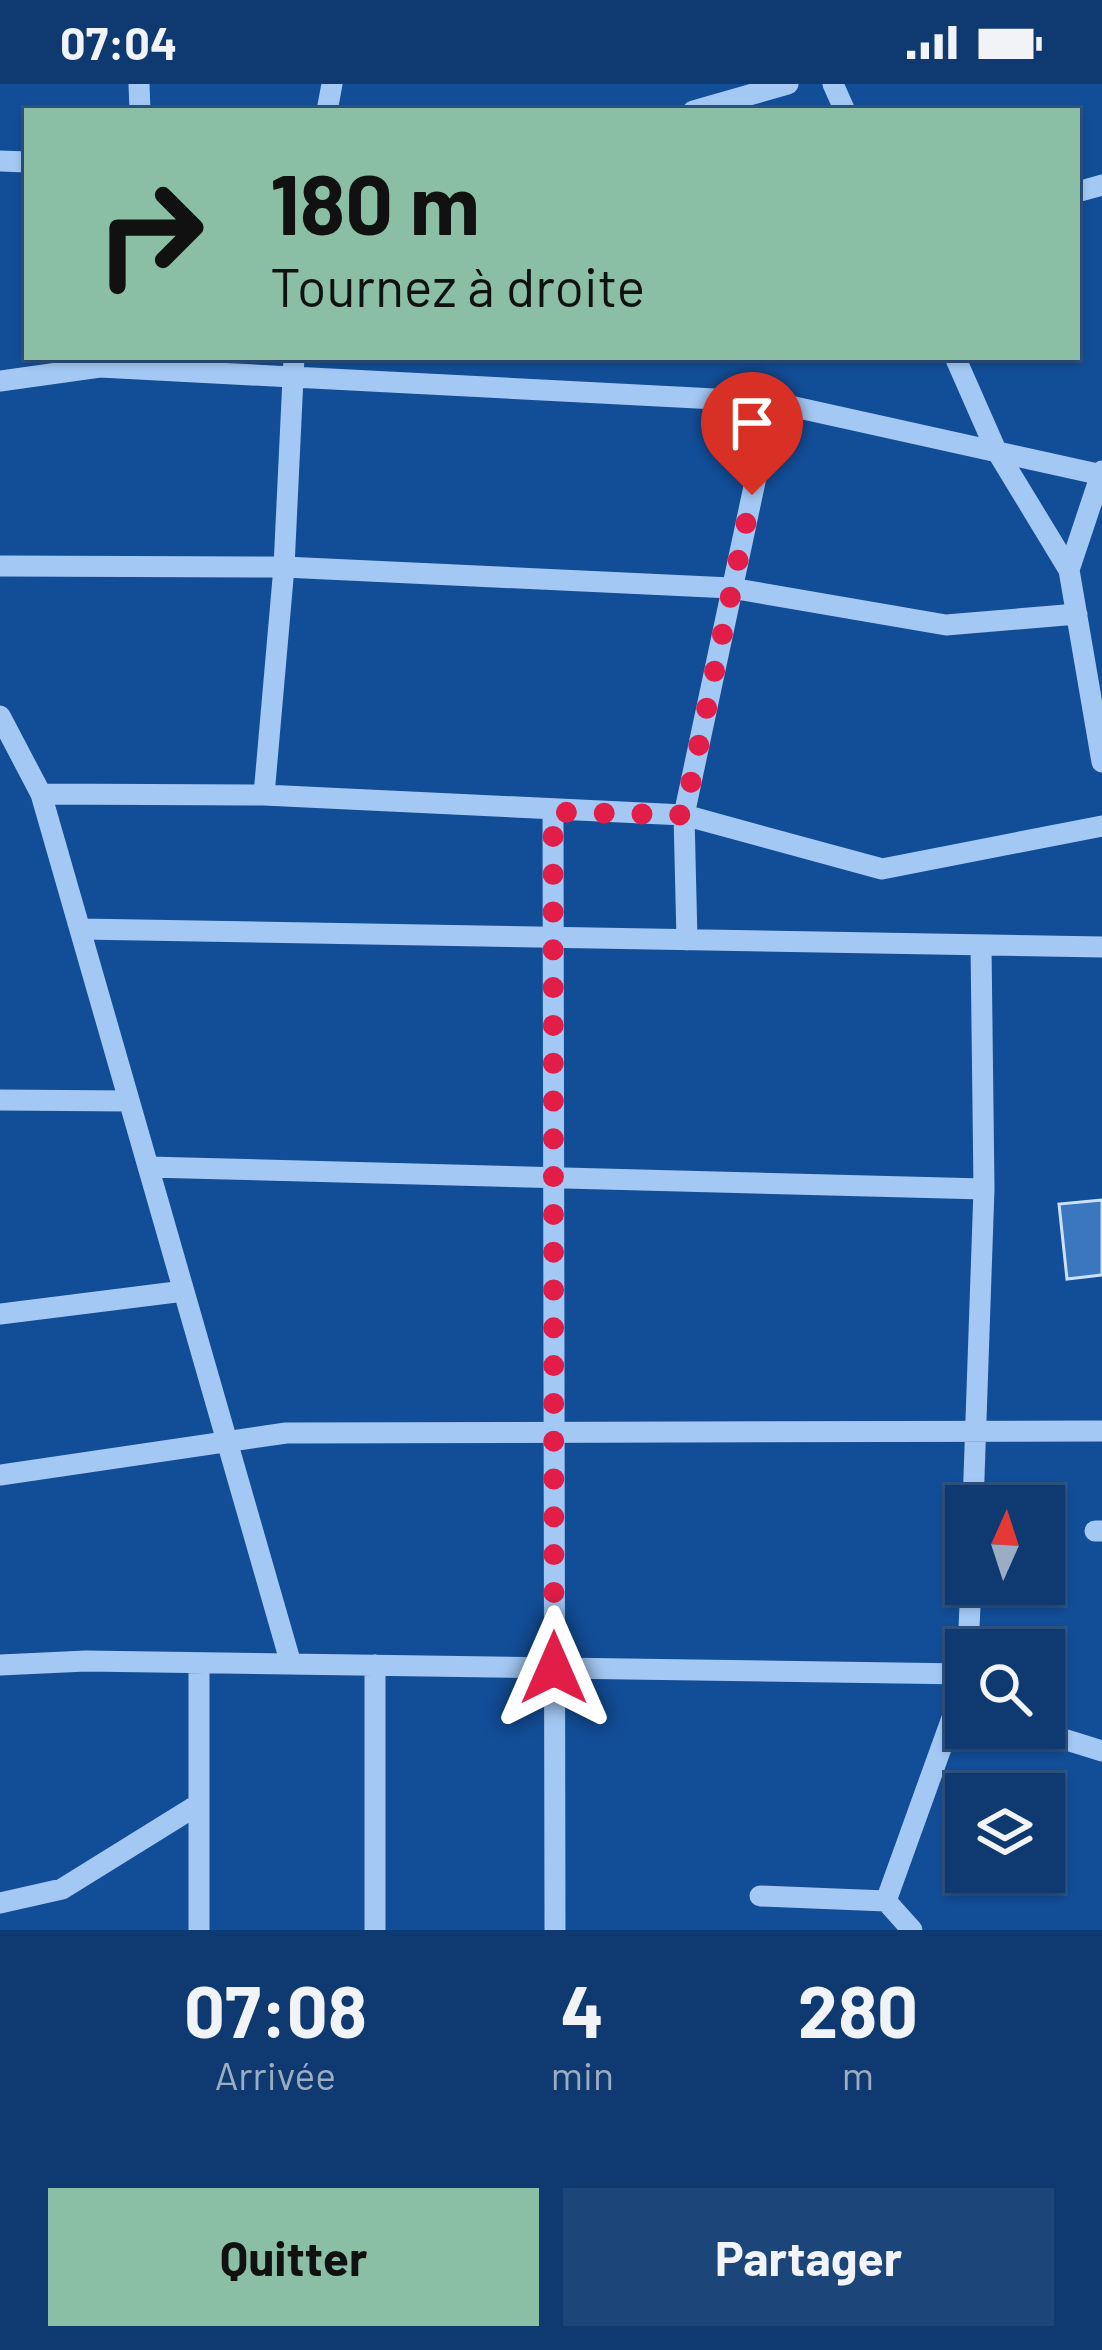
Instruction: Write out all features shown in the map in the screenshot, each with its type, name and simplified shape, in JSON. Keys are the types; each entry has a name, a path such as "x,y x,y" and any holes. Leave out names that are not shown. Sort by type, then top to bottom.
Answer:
{"street":[{"path":"704,108 788,84"},
{"path":"956,360 994,448 1069,570 1099,722 1102,762"},
{"path":"0,381 100,368 293,366 772,402 1102,473 1069,570"},
{"path":"264,795 284,568 293,366"},
{"path":"687,940 684,815 772,402"},
{"path":"0,566 284,568 731,588 946,625 1077,614"},
{"path":"0,716 41,794 291,1664"},
{"path":"41,794 264,795 684,815 882,869 1102,826"},
{"path":"553,812 555,1930"},
{"path":"80,928 1102,947"},
{"path":"974,1485 984,1190 981,945"},
{"path":"0,1100 129,1101"},
{"path":"148,1167 984,1190"},
{"path":"0,1314 184,1291"},
{"path":"0,1475 286,1433 1102,1431"},
{"path":"199,1663 199,1930"},
{"path":"0,1664 945,1676"},
{"path":"374,1930 375,1665"},
{"path":"1065,1739 1102,1750"},
{"path":"886,1900 945,1749"},
{"path":"0,1904 62,1889 199,1804"},
{"path":"760,1896 886,1900 912,1930"}],"building":[{"path":"1102,1200 1102,1275 1067,1279 1059,1204"}],"route":[{"path":"554,1668 553,812 684,815 752,495"}]}
